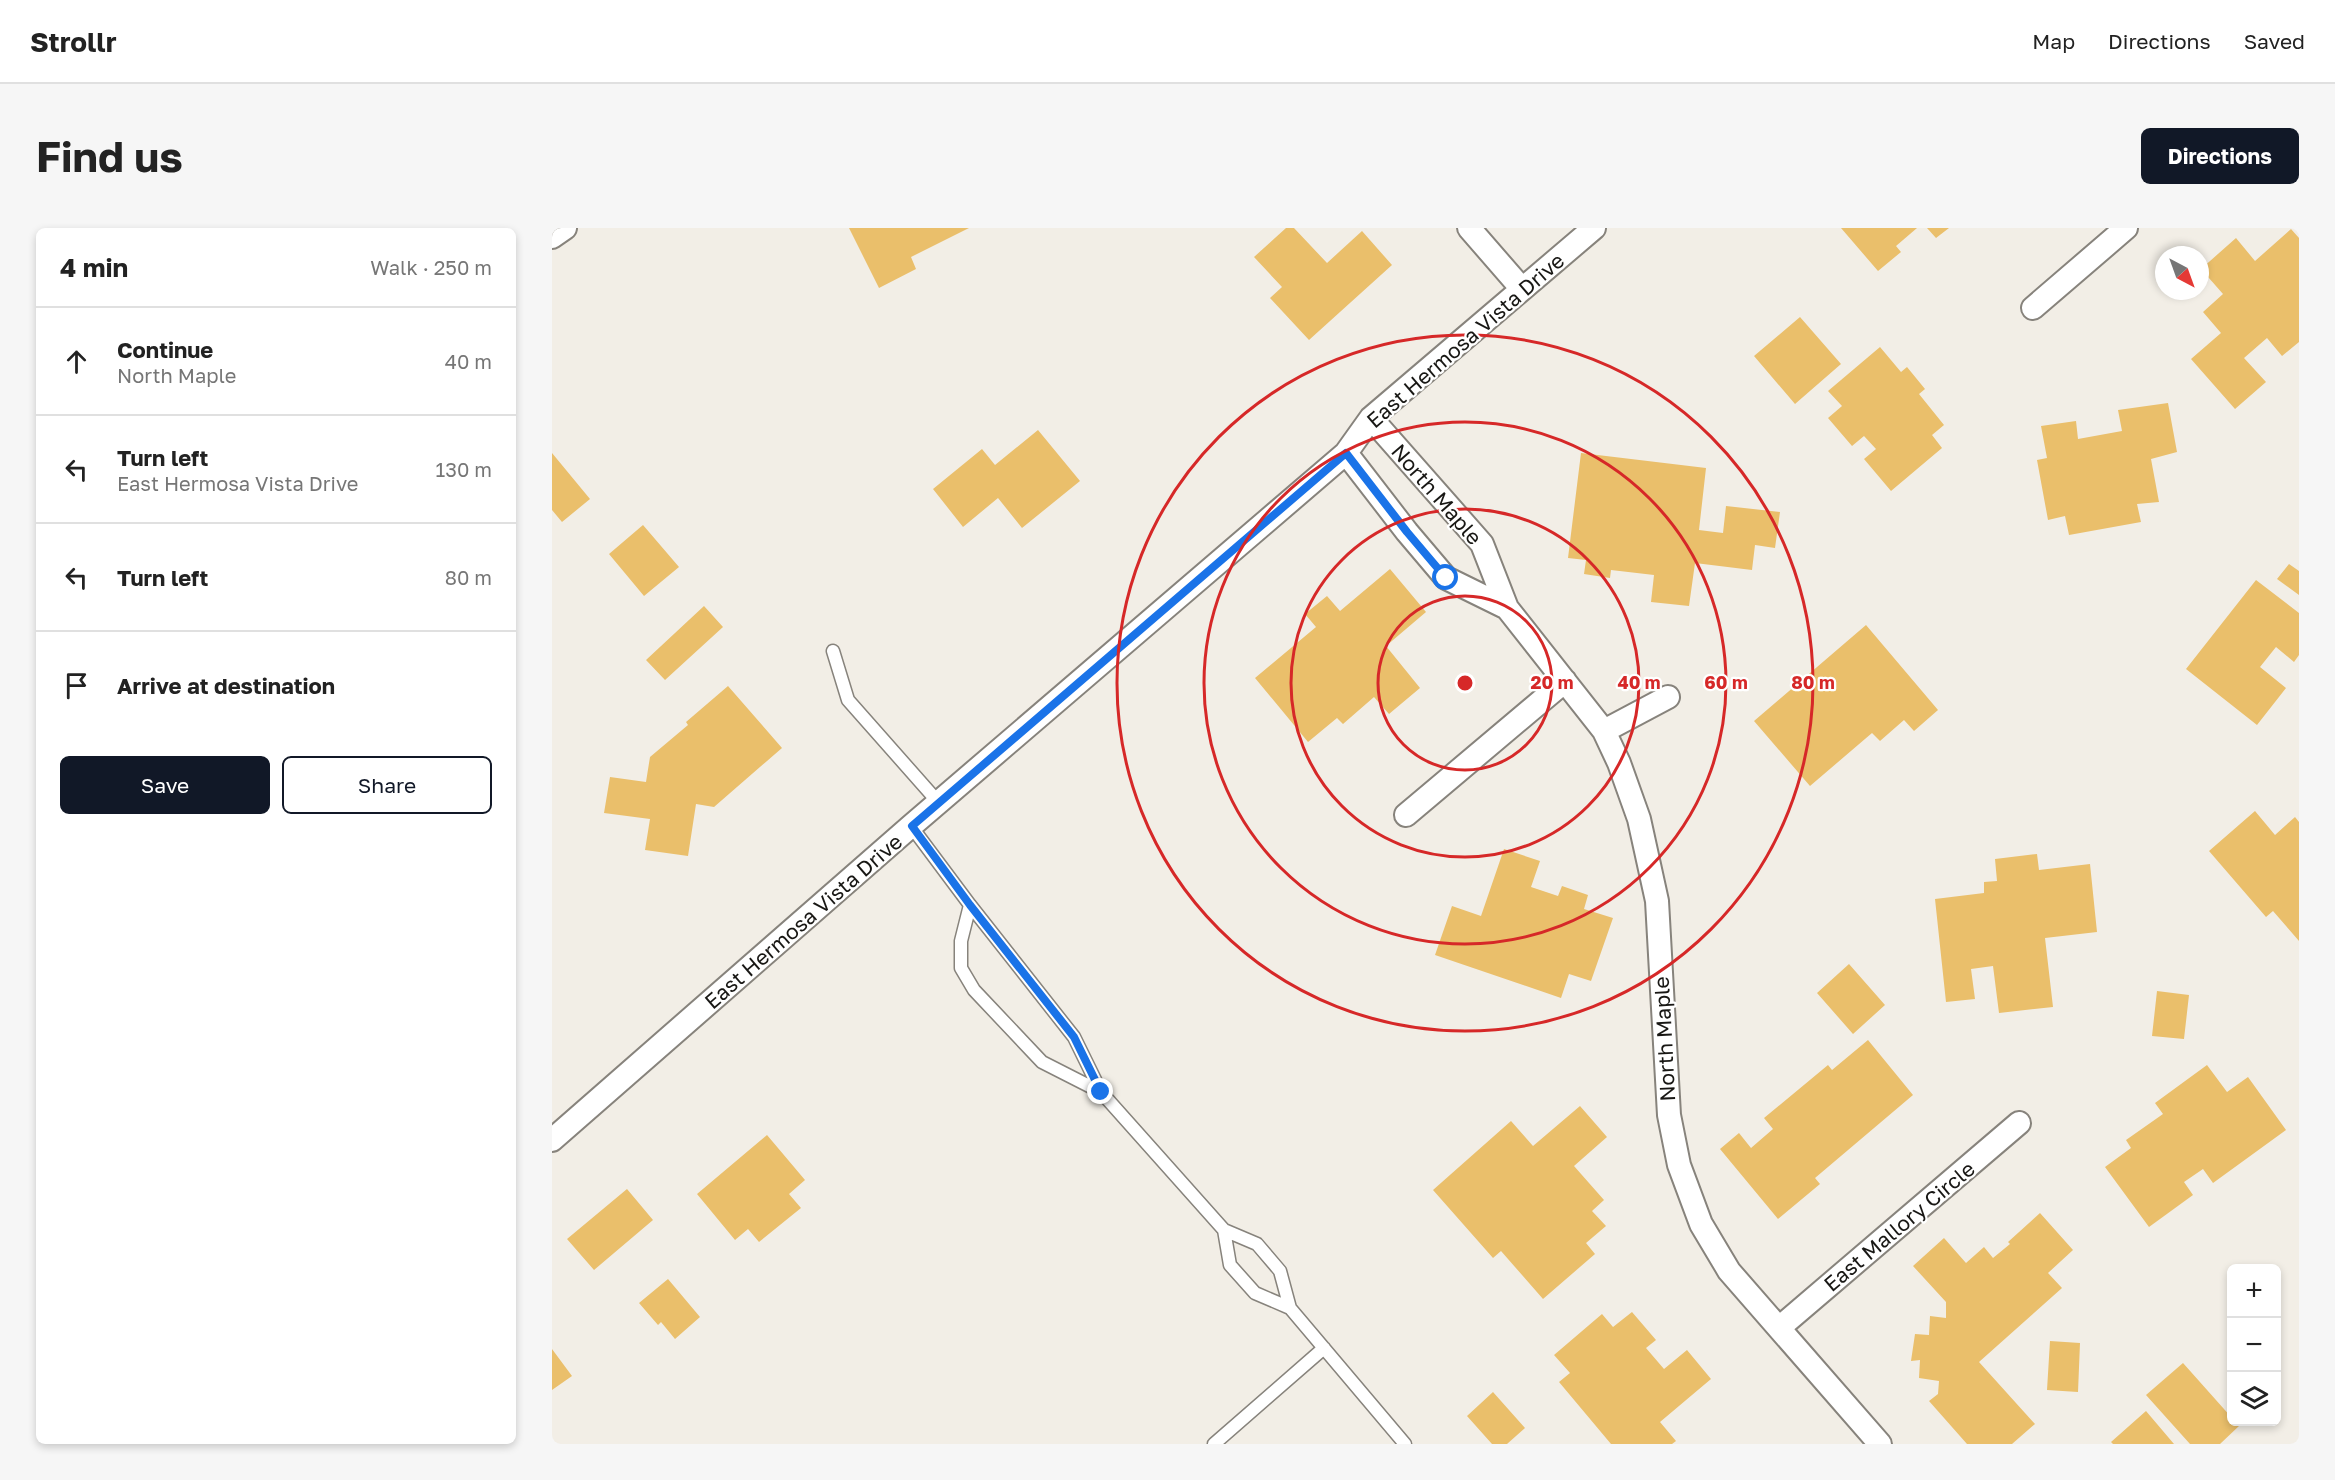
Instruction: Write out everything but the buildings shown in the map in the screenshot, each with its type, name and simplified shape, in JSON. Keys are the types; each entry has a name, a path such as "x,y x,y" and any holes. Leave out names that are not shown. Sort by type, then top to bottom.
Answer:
{"street":[{"path":"552,237 565,228"},
{"path":"1469,228 1522,289"},
{"name":"East Hermosa Vista Drive","path":"552,1140 912,826 1346,453 1371,418 1594,228"},
{"path":"2033,308 2126,228"},
{"name":"North Maple","path":"1371,418 1482,544 1507,608 1604,730 1619,763 1639,819 1657,901 1669,1115 1679,1165 1701,1224 1729,1271 1880,1444"},
{"name":"North Maple","path":"1346,453 1446,578 1507,608"},
{"path":"1406,815 1565,681"},
{"path":"1604,730 1668,697"},
{"name":"East Mallory Circle","path":"1779,1328 2019,1123"}],"lane":[{"path":"833,651 848,700 939,803"},
{"path":"912,826 970,905 1074,1037 1101,1092 1224,1230 1257,1244 1280,1271 1290,1308 1405,1444"},
{"path":"970,905 961,941 961,968 974,990 1042,1062 1101,1092"},
{"path":"1224,1230 1230,1265 1254,1293 1290,1308"},
{"path":"1214,1444 1324,1348"}],"route":[{"path":"1101,1092 1074,1037 970,905 912,826 1346,453 1446,578"}]}
